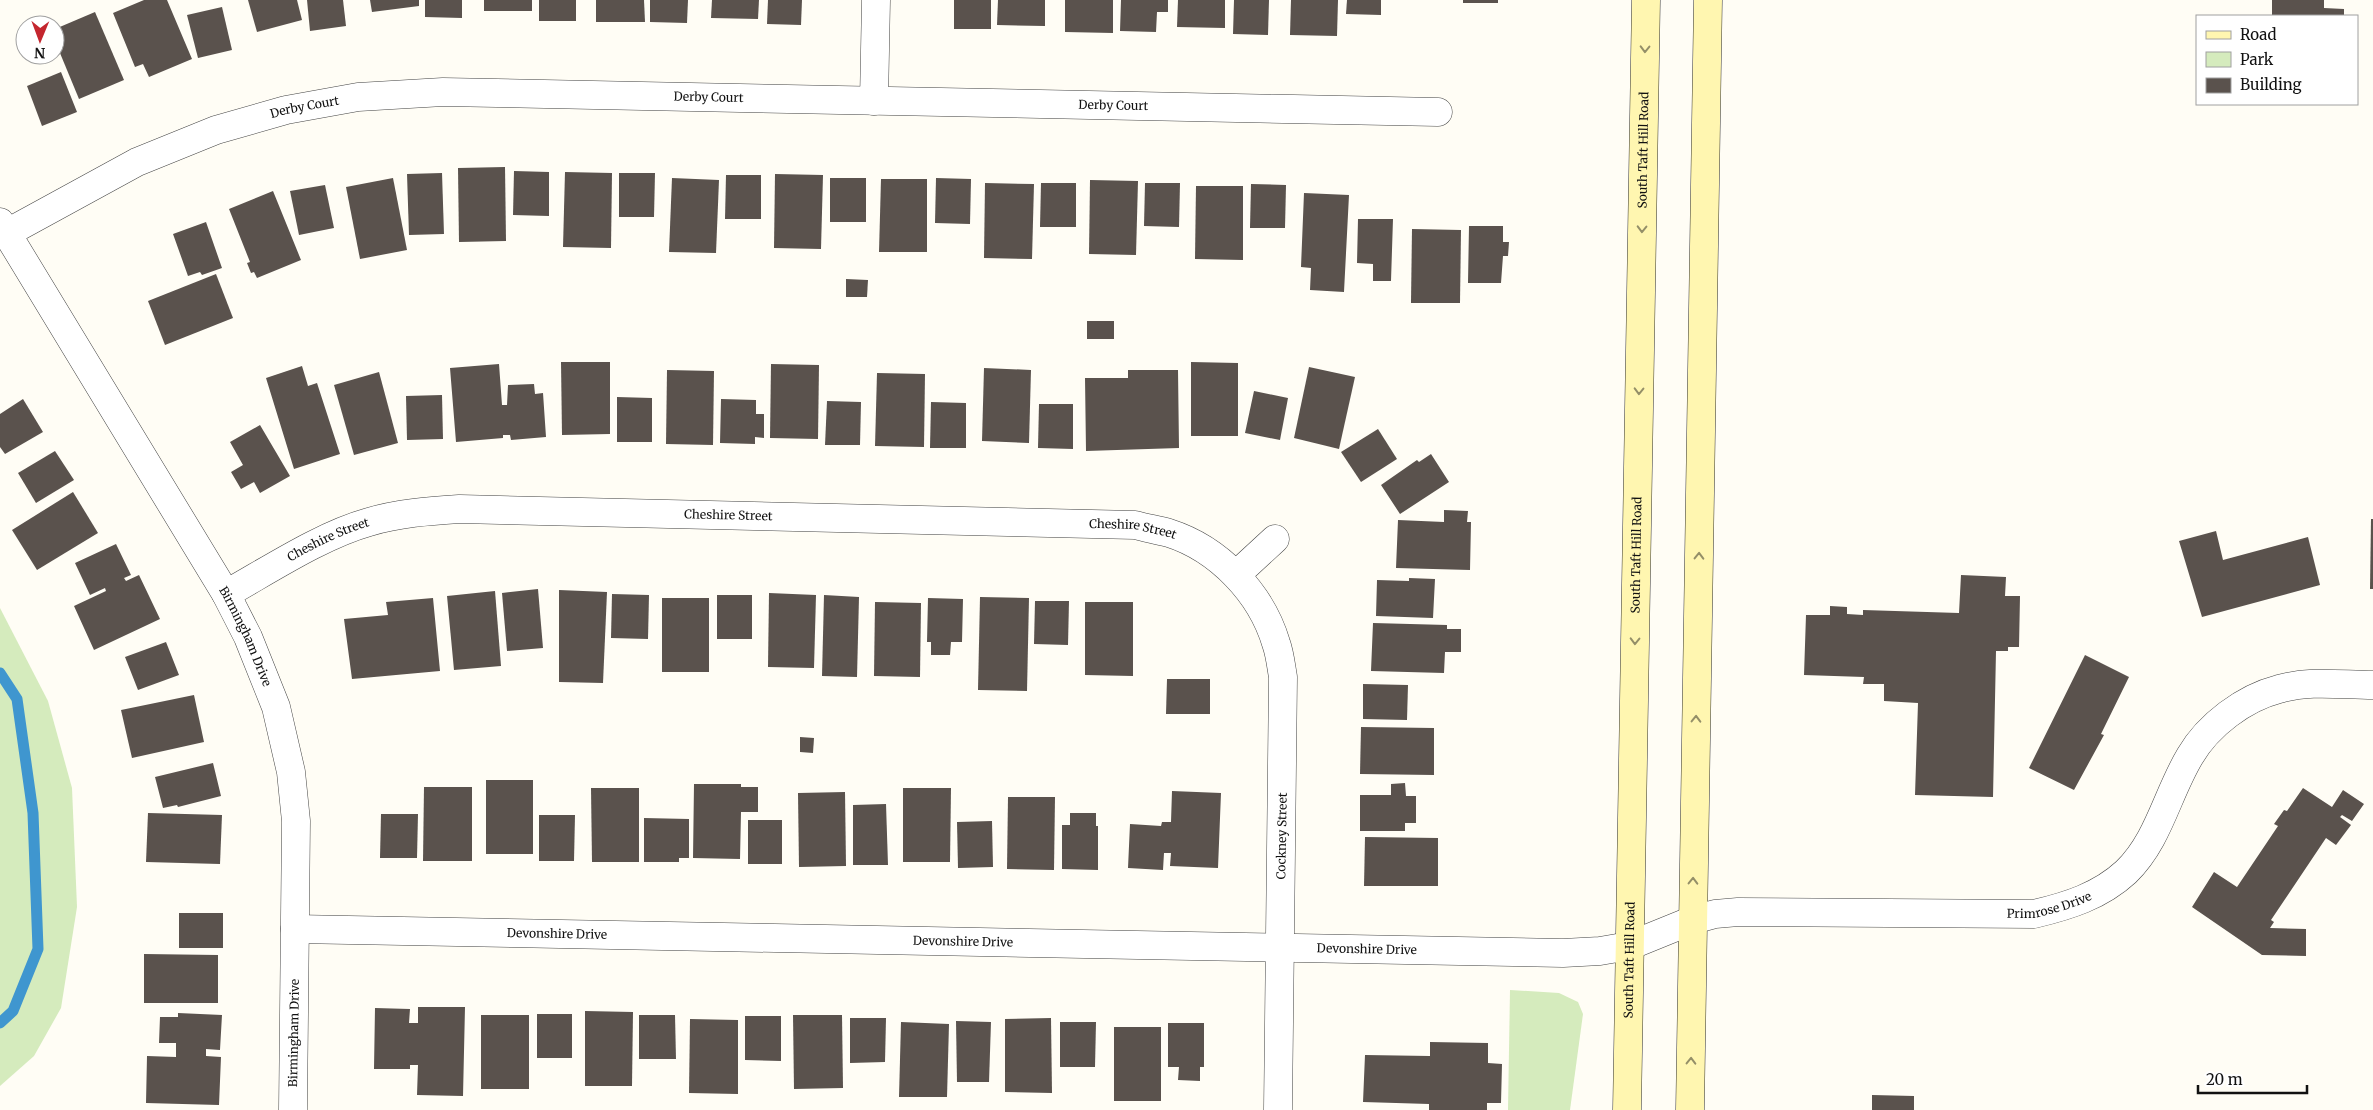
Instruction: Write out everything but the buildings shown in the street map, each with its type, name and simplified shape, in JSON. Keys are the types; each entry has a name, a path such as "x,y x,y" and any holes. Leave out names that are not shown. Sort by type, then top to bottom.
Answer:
{"main road":[{"name":"South Taft Hill Road","path":"1627,1110 1646,0"},
{"path":"1690,1110 1708,0"}],"street":[{"path":"874,101 876,0"},
{"name":"Derby Court","path":"3,228 137,162 216,130 286,110 358,97 443,92 1438,112"},
{"name":"Birmingham Drive","path":"3,228 226,594 248,637 276,707 291,772 296,821 293,1110"},
{"name":"Cheshire Street","path":"226,594 330,537 369,522 419,512 460,510 1135,526 1170,533 1202,548 1236,575"},
{"path":"1236,575 1275,539"},
{"name":"Cockney Street","path":"1236,575 1258,602 1276,642 1283,677 1278,1110"},
{"name":"Primrose Drive","path":"1629,946 1693,920 1715,914 1738,912 2034,914 2073,905 2108,886 2121,876 2152,839 2190,756 2216,724 2248,701 2278,689 2309,683 2373,685"},
{"name":"Devonshire Drive","path":"295,929 1563,953 1629,946"}],"green space":[{"path":"0,608 48,701 72,788 77,907 61,1008 34,1056 0,1086"},
{"path":"1510,990 1559,993 1578,1002 1583,1014 1570,1110 1508,1110"}],"waterway":[{"path":"0,673 17,699 33,813 38,949 13,1011 0,1023"}]}
